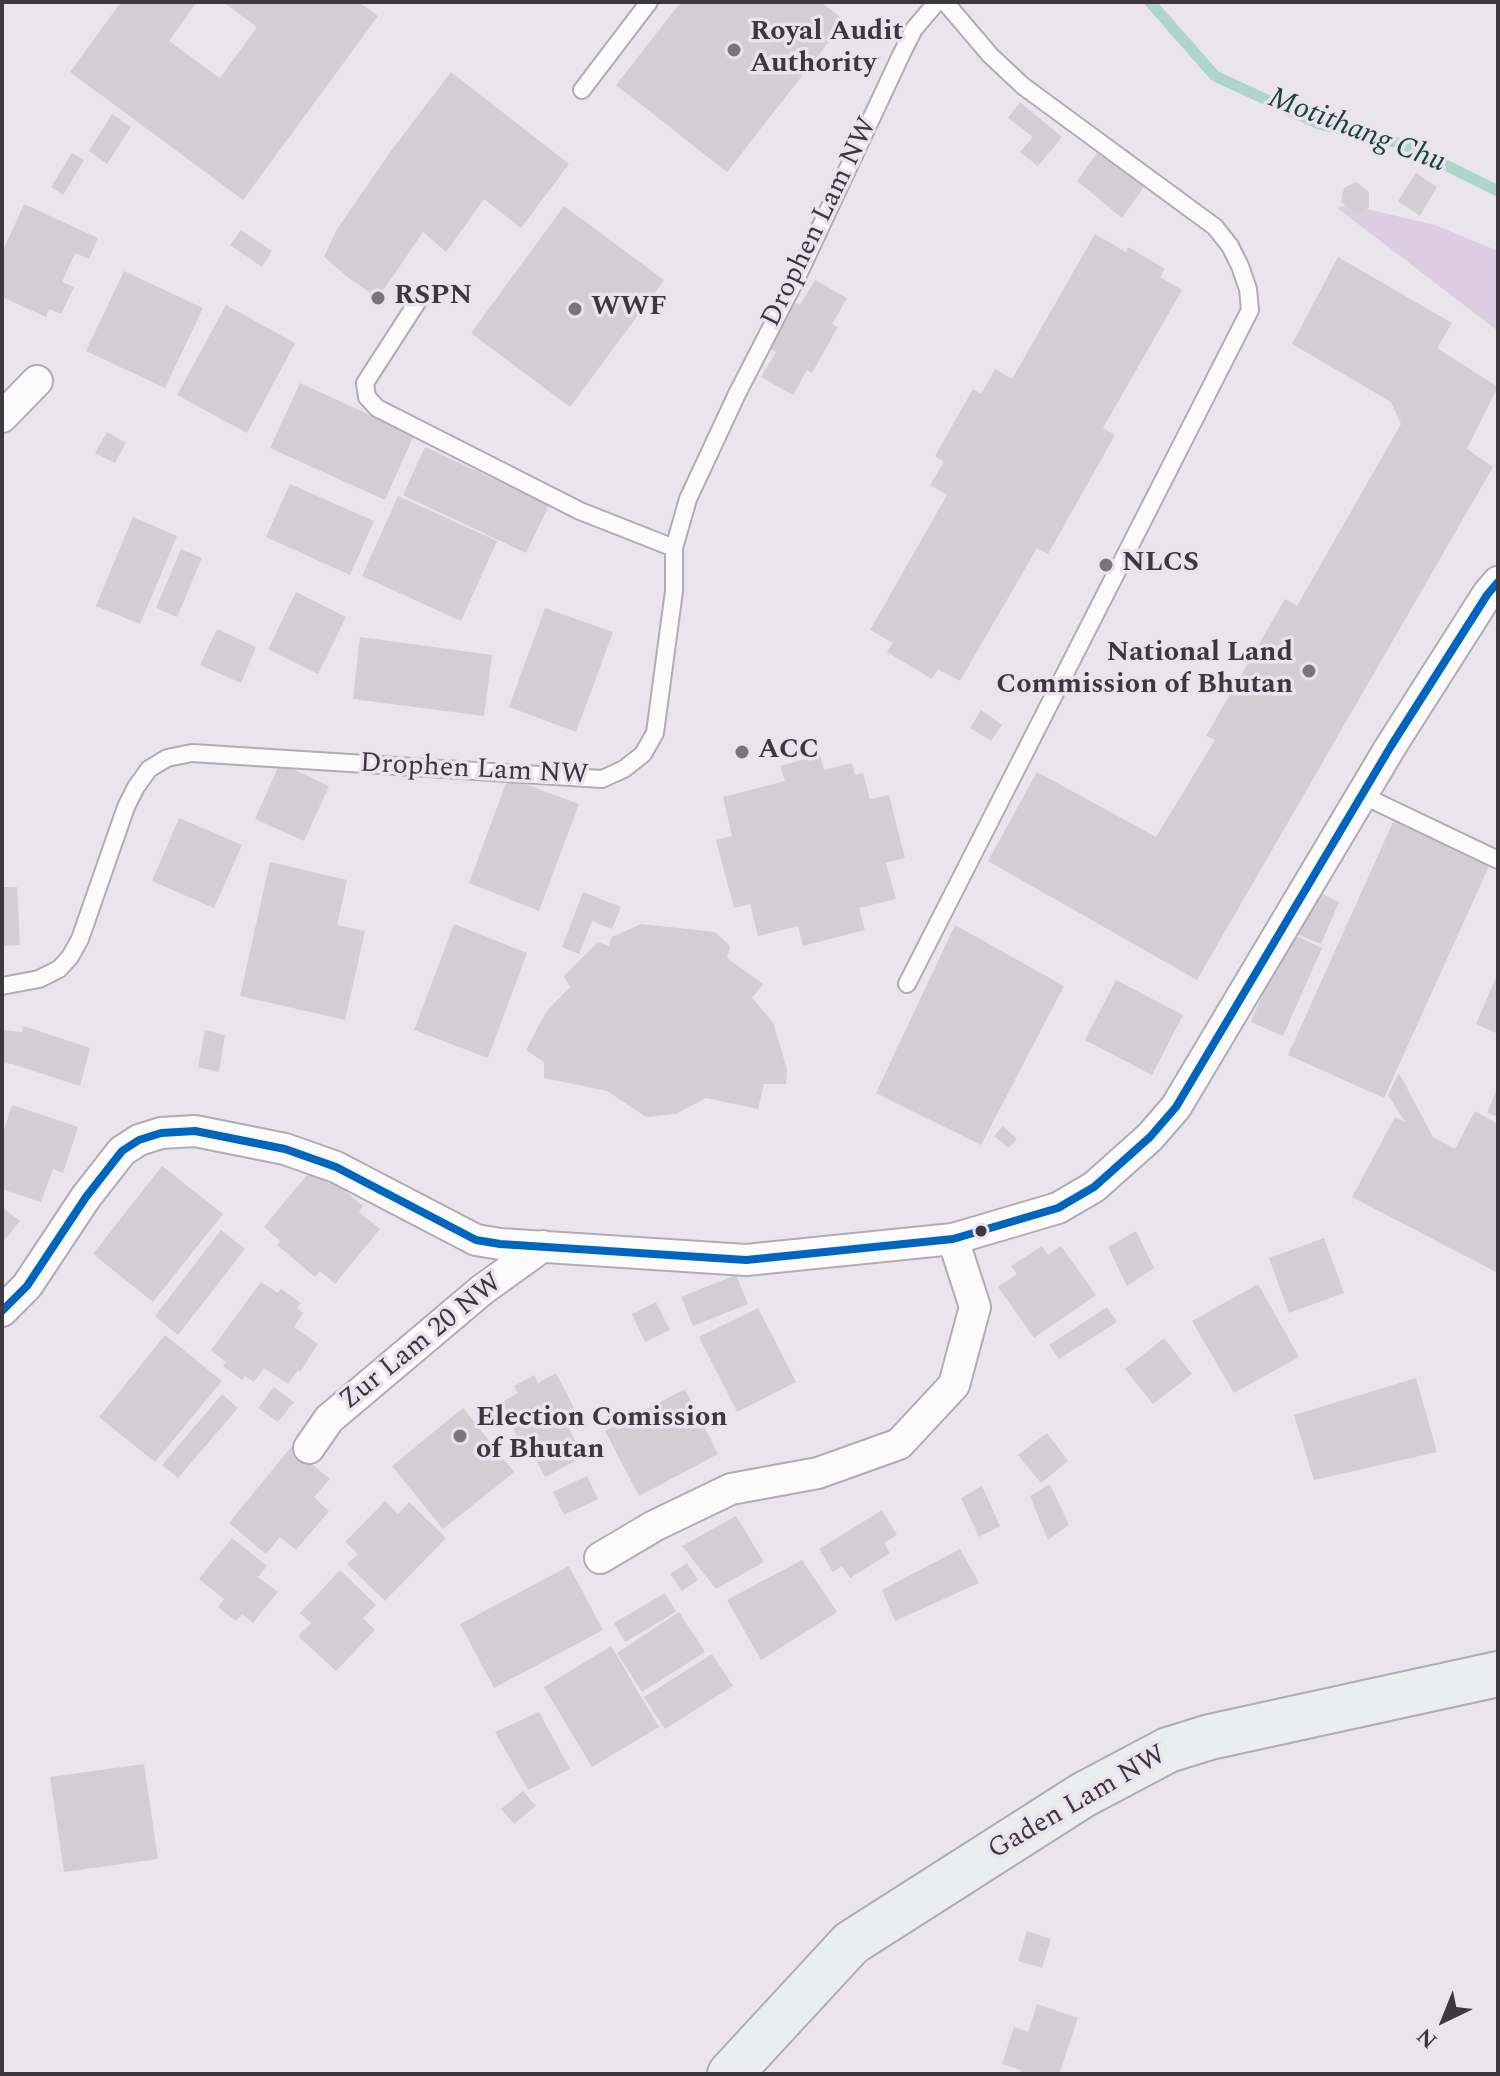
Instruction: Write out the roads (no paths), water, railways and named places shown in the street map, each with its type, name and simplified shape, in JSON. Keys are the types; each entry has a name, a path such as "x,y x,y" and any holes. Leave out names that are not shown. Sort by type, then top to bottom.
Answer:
{"main road":[{"name":"Gaden Lam NW","path":"730,2074 851,1943 1083,1795 1168,1750 1210,1737 1498,1674"}],"street":[{"path":"2,417 37,381"},
{"path":"2,1311 27,1286 86,1197 122,1151 139,1140 161,1133 195,1131 285,1149 336,1167 476,1240 543,1246 746,1260 953,1239 1058,1208 1094,1187 1150,1137 1176,1107 1362,795 1479,607 1498,582"},
{"path":"600,1558 654,1526 731,1489 818,1473 899,1444 954,1385 975,1307 953,1239"},
{"name":"Zur Lam 20 NW","path":"309,1448 329,1419 482,1290 543,1246"}],"lane":[{"path":"582,90 649,2"},
{"name":"Drophen Lam NW","path":"2,986 39,979 59,969 70,957 80,939 126,807 149,769 167,758 192,753 602,779 624,769 643,754 655,733 674,591 674,548 688,499 914,29 937,2"},
{"path":"907,984 1250,310 1248,289 1240,266 1215,227 1023,86 990,55 945,2"},
{"path":"418,301 365,383 367,397 377,408 580,511 674,548"},
{"path":"1362,795 1498,860"}],"waterway":[{"name":"Motithang Chu","path":"1150,2 1215,76 1319,124 1403,144 1498,191"}],"place":[{"name":"Royal Audit Authority","path":"734,50"},
{"name":"RSPN","path":"378,298"},
{"name":"WWF","path":"575,309"},
{"name":"NLCS","path":"1106,565"},
{"name":"National Land Commission of Bhutan","path":"1309,671"},
{"name":"ACC","path":"742,752"},
{"name":"Election Comission of Bhutan","path":"460,1436"}]}
